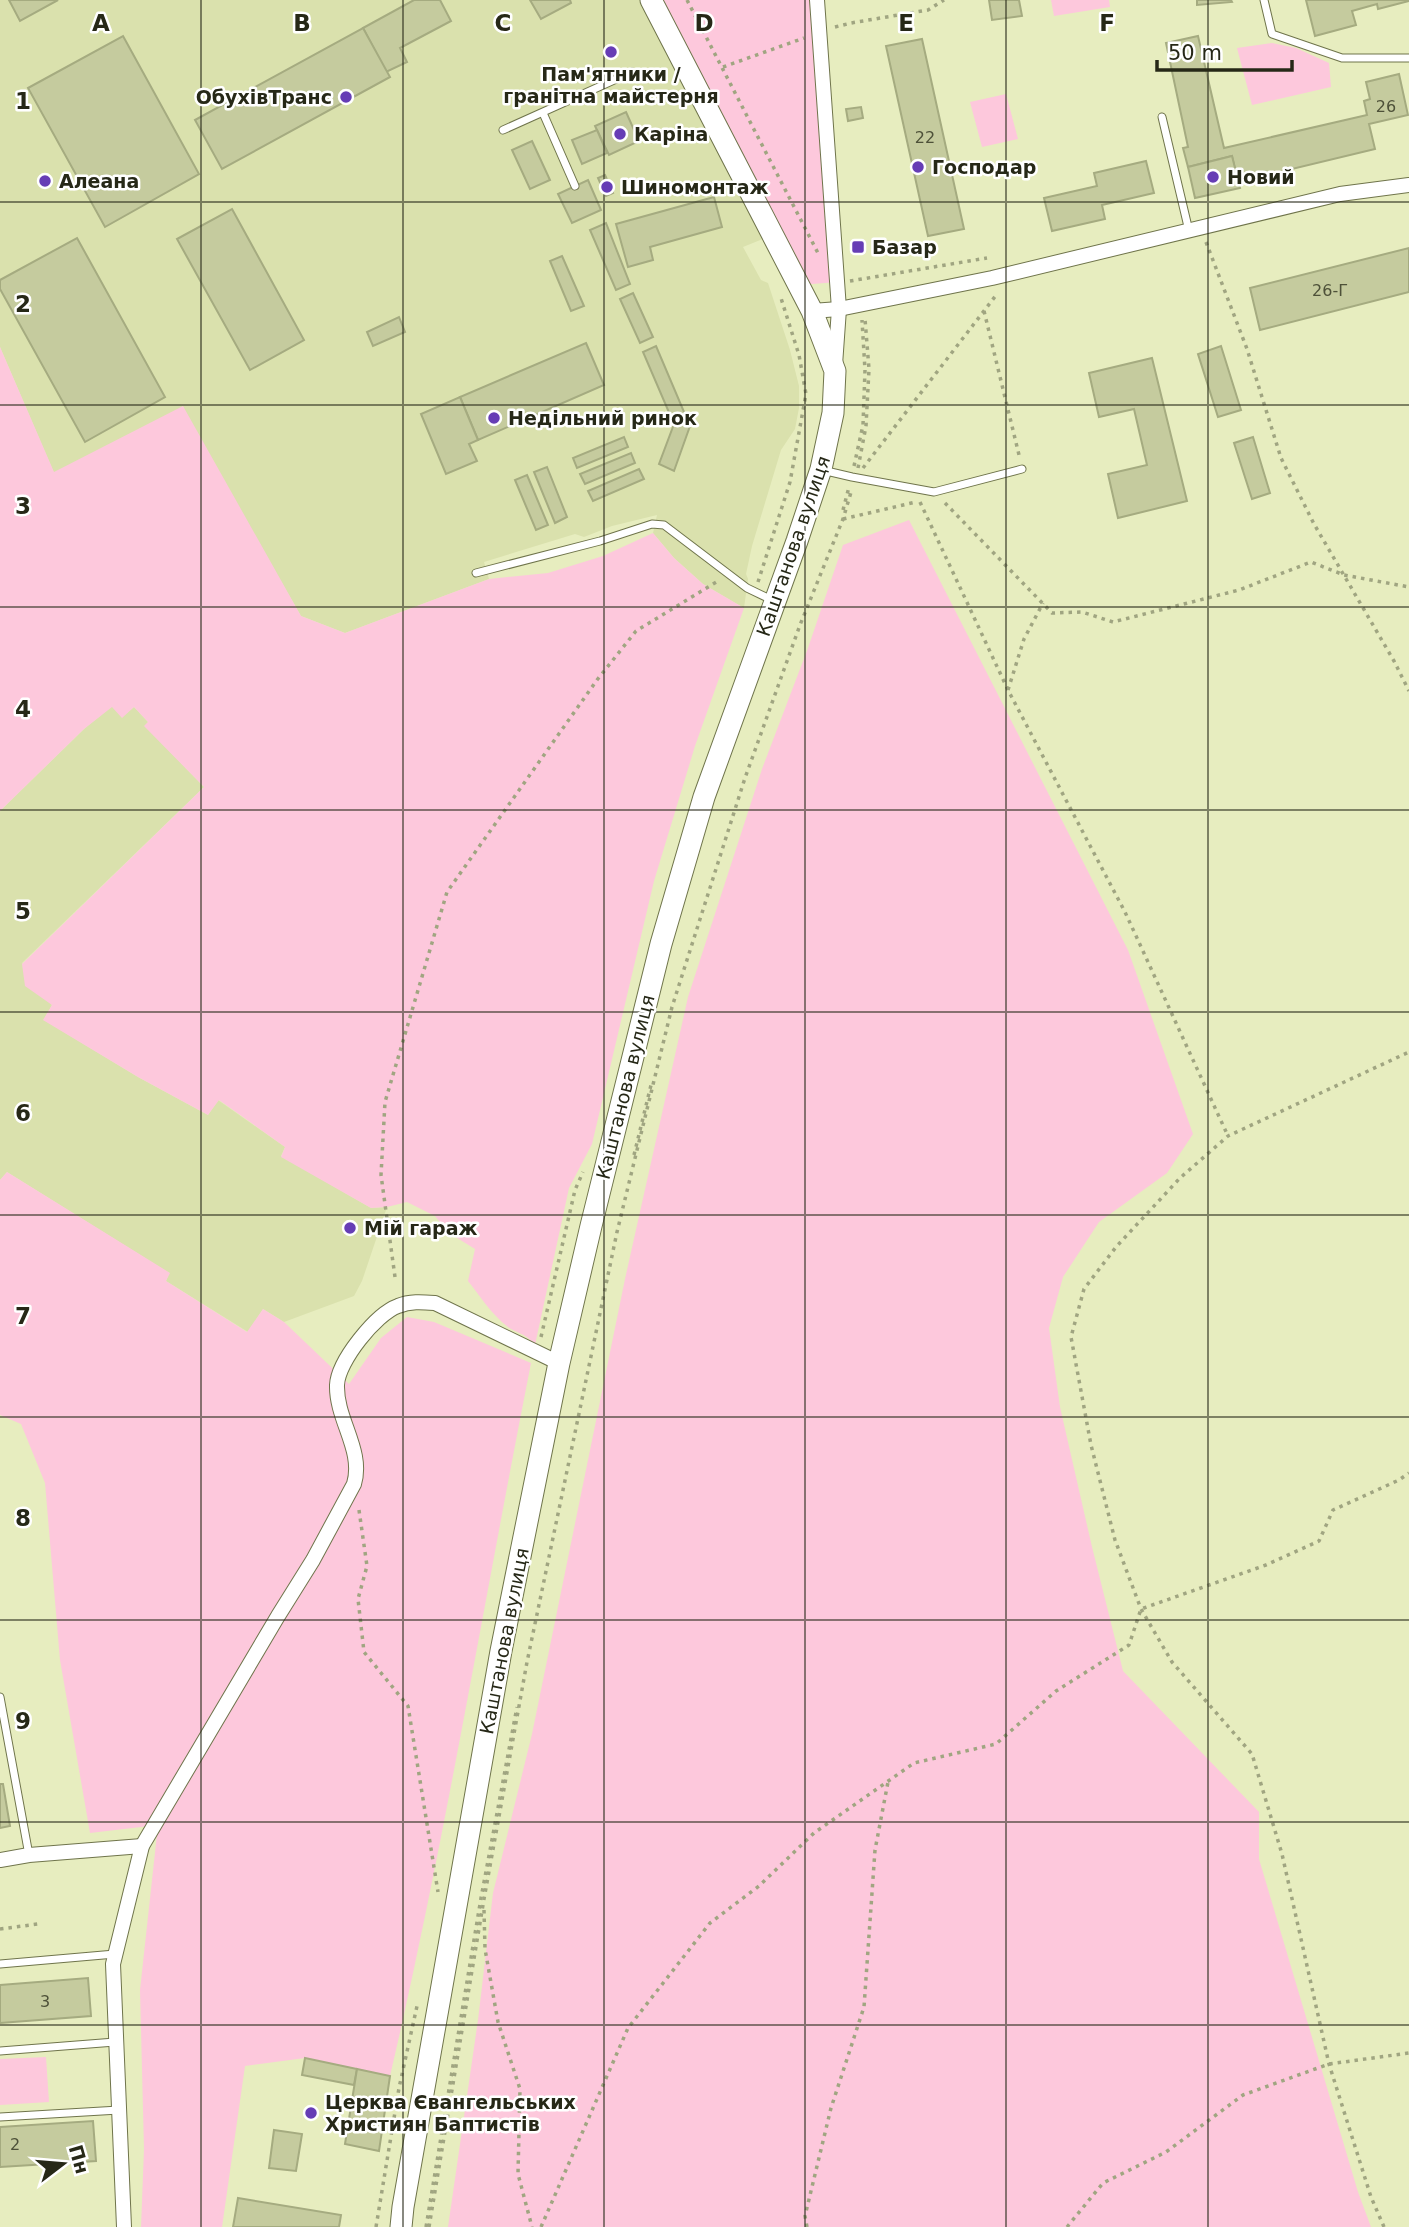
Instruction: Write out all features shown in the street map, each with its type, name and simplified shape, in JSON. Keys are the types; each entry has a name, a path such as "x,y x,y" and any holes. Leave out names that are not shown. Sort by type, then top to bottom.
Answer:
{"main road":[{"name":"Каштанова вулиця","path":"401,2227 501,1651 559,1363 606,1163 661,944 704,797 821,469 833,413 835,372 812,311 650,0"}],"street":[{"path":"817,0 838,282 835,372"},
{"path":"812,311 839,309 1013,273 1340,194 1409,185"},
{"path":"124,2227 113,1964 142,1846 313,1560 354,1484 356,1456 344,1424 337,1384 344,1362 367,1330 396,1307 417,1302 435,1303 559,1363"},
{"path":"0,1860 142,1846"}],"lane":[{"path":"1264,0 1272,34 1342,58 1409,58"},
{"path":"503,130 632,72"},
{"path":"543,113 575,186"},
{"path":"1162,117 1195,230"},
{"path":"821,469 854,478 934,492 1022,469"},
{"path":"476,573 600,541 652,524 664,525 729,575 754,592 775,601"},
{"path":"0,1697 4,1750 29,1856"},
{"path":"0,1964 115,1954"},
{"path":"0,2051 115,2042"},
{"path":"0,2118 118,2110"}],"path":[{"path":"687,0 820,258"},
{"path":"723,68 819,32 851,23 928,10 944,0"},
{"path":"1195,230 1242,337 1281,458 1314,524 1409,691"},
{"path":"838,282 987,258"},
{"path":"427,2227 481,1898 525,1663 595,1325 670,1006 713,870 799,624 854,478 1013,273"},
{"path":"754,592 790,482 806,394 799,355 777,287"},
{"path":"427,2227 527,1662 617,1232 672,1007 714,870 800,625 843,519 854,478 866,426 869,369 862,304"},
{"path":"984,311 1022,469"},
{"path":"843,519 920,501 934,492 1052,613 1082,612 1113,622 1239,590 1311,562 1344,575 1409,587"},
{"path":"920,501 1007,690 1125,912 1228,1136"},
{"path":"395,1277 381,1175 385,1102 447,892 597,680 636,631 729,575"},
{"path":"1007,690 1024,639 1043,603"},
{"path":"1384,2227 1370,2197 1329,2064 1282,1854 1252,1754 1172,1662 1141,1609 1115,1540 1094,1457 1071,1337 1084,1289 1116,1247 1180,1178 1228,1136 1409,1052"},
{"path":"1141,1609 1266,1565 1319,1541 1333,1510 1409,1473"},
{"path":"354,1484 367,1566 358,1600 364,1653 408,1706 439,1896"},
{"path":"541,2227 628,2028 710,1923 759,1886 814,1833 914,1763 996,1744 1056,1691 1129,1645 1141,1609"},
{"path":"807,2227 805,2216 831,2108 864,2007 875,1850 888,1782"},
{"path":"484,1899 485,1948 498,2022 520,2089 518,2174 532,2227"},
{"path":"0,1929 37,1924"},
{"path":"1067,2227 1103,2183 1166,2152 1243,2095 1329,2064 1409,2053"}],"shaded area":[{"path":"0,0 651,0 773,235 743,247 761,280 768,283 799,386 795,429 781,450 752,546 746,574 748,579 744,608 703,584 674,558 653,533 657,515 612,526 584,537 575,534 484,562 489,579 345,633 301,616 268,559 54,473 0,347"},
{"path":"651,0 817,0 838,282 799,285"},
{"path":"1051,0 1109,0 1110,7 1054,16"},
{"path":"1272,43 1296,48 1329,63 1331,87 1252,105 1237,48"},
{"path":"1006,94 1018,139 982,147 970,102"},
{"path":"0,347 54,472 183,406 301,616 345,633 489,579 548,573 603,556 653,533 674,558 703,584 744,608 695,746 654,881 592,1144 569,1188 535,1345 512,1330 491,1311 468,1281 475,1249 449,1233 435,1216 407,1202 371,1208 281,1157 285,1147 219,1100 208,1115 43,1020 52,1005 25,986 22,964 204,787 144,726 148,722 134,707 122,718 112,707 84,729 0,811"},
{"path":"909,520 1128,950 1193,1134 1167,1173 1099,1222 1063,1277 1049,1328 1060,1407 1123,1671 1259,1812 1259,1859 1358,2192 1371,2227 448,2227 493,1893 532,1734 625,1279 688,997 762,769 808,648 843,545"},
{"path":"112,706 122,717 134,707 148,722 145,726 204,787 22,963 52,1005 44,1020 138,1077 208,1115 218,1100 285,1147 281,1156 371,1208 387,1207 362,1281 354,1296 284,1322 263,1309 248,1332 166,1281 169,1273 7,1172 0,1180 0,811 84,729"},
{"path":"7,1172 170,1273 166,1281 247,1332 263,1309 284,1322 349,1384 381,1338 407,1317 434,1322 531,1363 446,1809 390,2076 305,2058 245,2066 222,2227 141,2227 144,2149 140,1990 158,1825 90,1833 60,1660 45,1483 21,1424 0,1415 0,1180"},
{"path":"46,2057 49,2102 0,2105 0,2059"}],"building":[{"path":"9,0 58,0 20,21"},
{"path":"414,0 440,0 451,21 400,48 407,62 386,72 363,28"},
{"path":"530,0 570,0 571,3 541,19"},
{"path":"989,0 1019,0 1022,16 992,20"},
{"path":"1197,0 1231,0 1232,2 1197,5"},
{"path":"1306,0 1409,1 1378,9 1377,4 1352,11 1356,25 1315,36"},
{"path":"363,28 390,77 222,169 195,120"},
{"path":"123,36 199,174 105,227 28,88"},
{"path":"1198,36 1224,148 1367,115 1364,101 1370,99 1366,82 1399,74 1408,115 1369,124 1375,149 1238,182 1232,156 1188,167 1183,148 1188,147 1166,43"},
{"path":"922,39 964,229 928,236 886,46"},
{"path":"861,107 863,118 848,121 846,109"},
{"path":"626,112 639,141 609,155 595,126"},
{"path":"597,130 607,153 582,164 572,140"},
{"path":"532,141 550,180 530,189 512,150"},
{"path":"1232,156 1240,188 1195,198 1188,167"},
{"path":"1146,161 1154,193 1102,205 1105,219 1052,231 1044,198 1097,186 1094,173"},
{"path":"605,175 613,193 606,196 598,178"},
{"path":"588,180 601,210 572,223 558,194"},
{"path":"714,197 722,227 650,247 653,260 628,267 616,224"},
{"path":"232,209 304,340 250,370 177,239"},
{"path":"606,223 630,284 616,290 590,230"},
{"path":"77,238 165,397 85,442 0,289 0,280"},
{"path":"1409,248 1409,292 1260,330 1250,288"},
{"path":"562,256 584,306 571,311 550,261"},
{"path":"633,293 653,337 640,343 620,299"},
{"path":"399,317 405,332 373,346 367,332"},
{"path":"586,343 604,385 478,440 460,397"},
{"path":"656,346 690,426 674,471 659,464 674,424 643,352"},
{"path":"1221,346 1241,410 1218,417 1198,354"},
{"path":"1152,358 1187,501 1118,518 1108,474 1147,465 1134,409 1099,417 1089,373"},
{"path":"460,397 478,440 469,444 477,461 446,474 421,414"},
{"path":"624,437 628,447 577,468 573,458"},
{"path":"1253,437 1270,493 1252,499 1234,443"},
{"path":"631,453 635,463 585,484 580,474"},
{"path":"547,467 567,517 555,523 534,472"},
{"path":"639,469 644,479 593,501 588,491"},
{"path":"527,475 548,525 536,530 515,480"},
{"path":"0,1784 3,1784 10,1826 0,1828"},
{"path":"88,1978 91,2016 0,2023 0,1985"},
{"path":"305,2058 357,2069 354,2085 302,2075"},
{"path":"357,2069 390,2076 379,2151 345,2144"},
{"path":"93,2121 96,2161 0,2167 0,2127"},
{"path":"274,2130 302,2134 296,2171 269,2168"},
{"path":"238,2198 341,2215 339,2227 233,2227"}],"place":[{"name":"Пам'ятники / гранітна майстерня","path":"611,52"},
{"name":"ОбухівТранс","path":"346,97"},
{"name":"Каріна","path":"620,134"},
{"name":"Господар","path":"918,167"},
{"name":"Новий","path":"1213,177"},
{"name":"Алеана","path":"45,181"},
{"name":"Шиномонтаж","path":"607,187"},
{"name":"Базар","path":"858,247"},
{"name":"Недільний ринок","path":"494,418"},
{"name":"Мій гараж","path":"350,1228"},
{"name":"Церква Євангельських Християн Баптистів","path":"311,2113"}]}
